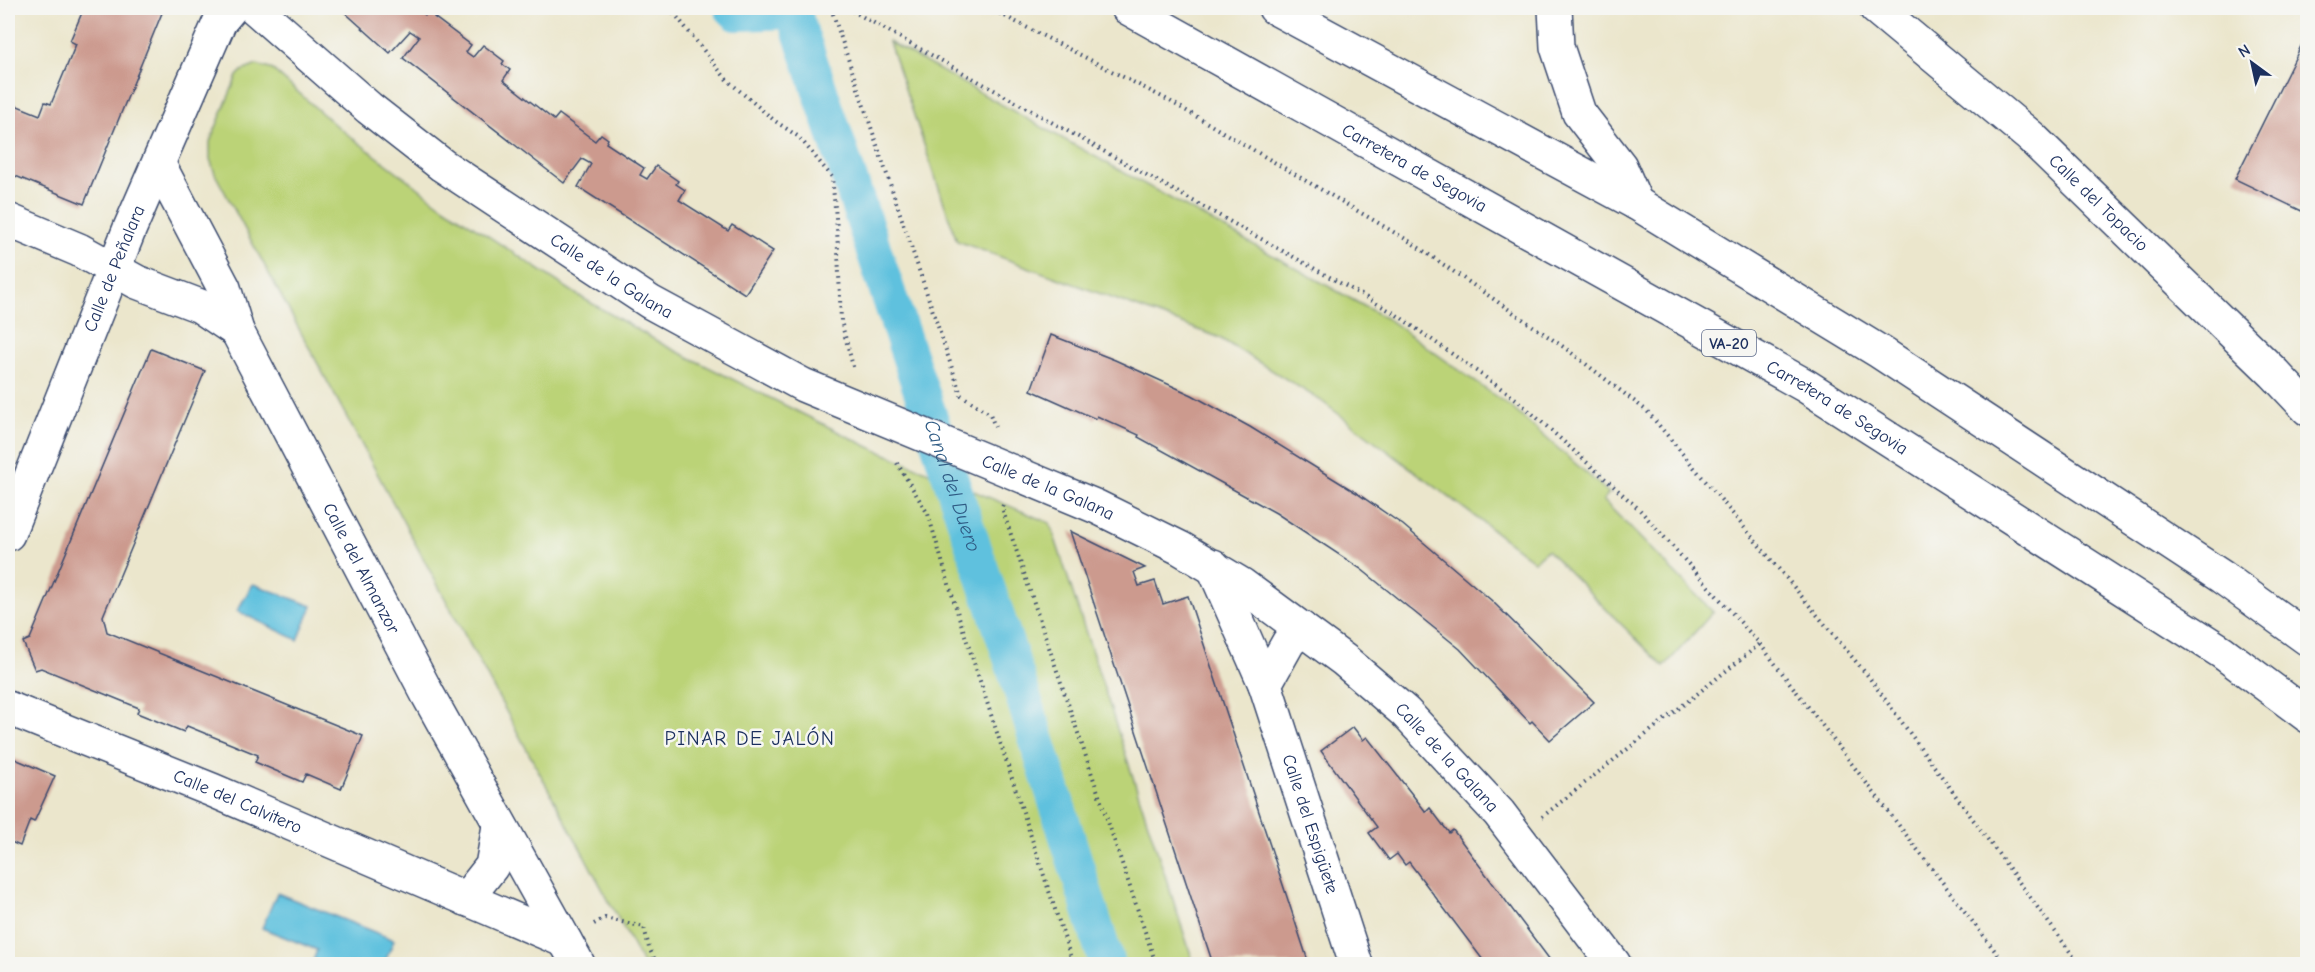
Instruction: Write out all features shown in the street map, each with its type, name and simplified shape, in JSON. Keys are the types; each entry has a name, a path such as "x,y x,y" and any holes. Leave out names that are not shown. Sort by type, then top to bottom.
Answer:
{"main road":[{"name":"Calle de Peñalara","path":"8,534 114,270 220,21 231,8"},
{"name":"Calle de la Galana","path":"255,8 369,108 442,165 651,302 803,385 981,461 1097,507 1213,566 1344,660 1405,712 1518,836 1614,964"},
{"name":"Carretera de Segovia","path":"1128,8 1806,386 2223,652 2307,716"},
{"path":"1275,8 1636,203 1992,423 2222,577 2307,639"},
{"path":"1555,8 1557,47 1579,113 1620,166 1636,203"},
{"name":"Calle del Topacio","path":"1876,8 2031,137 2274,373 2307,409"},
{"name":"Calle del Almanzor","path":"159,165 224,288 237,331 499,826 571,953"},
{"path":"8,220 80,250 114,270 200,306 237,331"},
{"name":"Calle del Espigüete","path":"1213,566 1266,684 1356,964"},
{"path":"1266,684 1288,643 1301,628"},
{"name":"Calle del Calvitero","path":"8,708 212,790 466,899 571,953"},
{"path":"466,899 492,866 499,826"}],"path":[{"path":"670,8 727,80 775,121 799,137 832,177 837,228 841,321 878,417"},
{"path":"847,8 1394,313 1516,399 1631,502 1760,644 2006,964"},
{"path":"989,8 1168,100 1409,241 1565,348 1647,411 1868,676 2079,964"},
{"path":"893,455 928,514 957,611 1073,964"},
{"path":"1518,836 1760,644"},
{"path":"571,953 604,918 644,927 649,948 657,964"}],"green space":[{"path":"889,42 1389,320 1512,408 1609,493 1603,500 1713,612 1664,667 1547,550 1534,561 1320,400 1218,337 957,241"},
{"path":"257,65 273,70 334,124 441,205 579,296 664,345 869,447 1050,523 1194,964 643,964 215,174 210,159 210,142 237,76 242,71"}],"water":[{"path":"253,584 312,606 298,640 237,611"},
{"path":"277,893 394,940 384,964 312,964 317,950 262,928"}],"building":[{"path":"84,8 164,8 84,204 8,173 8,102 40,115 45,102 51,104 76,44 70,41"},
{"path":"340,8 417,8 425,15 431,8 437,13 434,17 471,45 466,52 473,57 483,45 504,61 502,64 510,70 503,80 554,120 559,114 595,141 601,134 608,139 606,143 644,168 640,175 647,179 656,166 678,181 676,184 685,190 679,200 728,231 732,225 773,251 745,294 578,187 591,164 582,159 564,183 403,58 419,37 410,31 390,53"},
{"path":"2308,32 2308,214 2235,179"},
{"path":"1051,335 1115,360 1192,395 1250,427 1355,492 1403,525 1491,600 1594,702 1550,740 1532,721 1530,723 1460,649 1361,569 1276,513 1138,437 1139,435 1031,390"},
{"path":"151,349 205,371 103,616 107,632 363,736 341,789 306,774 302,782 255,762 258,755 187,726 184,732 137,713 139,708 41,668 35,670 23,642 30,639"},
{"path":"1070,531 1145,568 1134,572 1139,586 1155,581 1163,604 1188,596 1309,964 1213,964"},
{"path":"1353,727 1363,740 1367,737 1426,812 1430,808 1449,833 1453,830 1553,964 1486,964 1409,862 1405,865 1397,854 1389,860 1369,833 1377,827 1321,751"},
{"path":"8,756 55,776 34,822 30,820 20,846 11,842 8,851"}],"waterway":[{"path":"732,8 737,13 794,11"},
{"name":"Canal del Duero","path":"792,8 1012,661 1107,964"}],"district":[{"name":"PINAR DE JALÓN","path":"750,738"}]}
